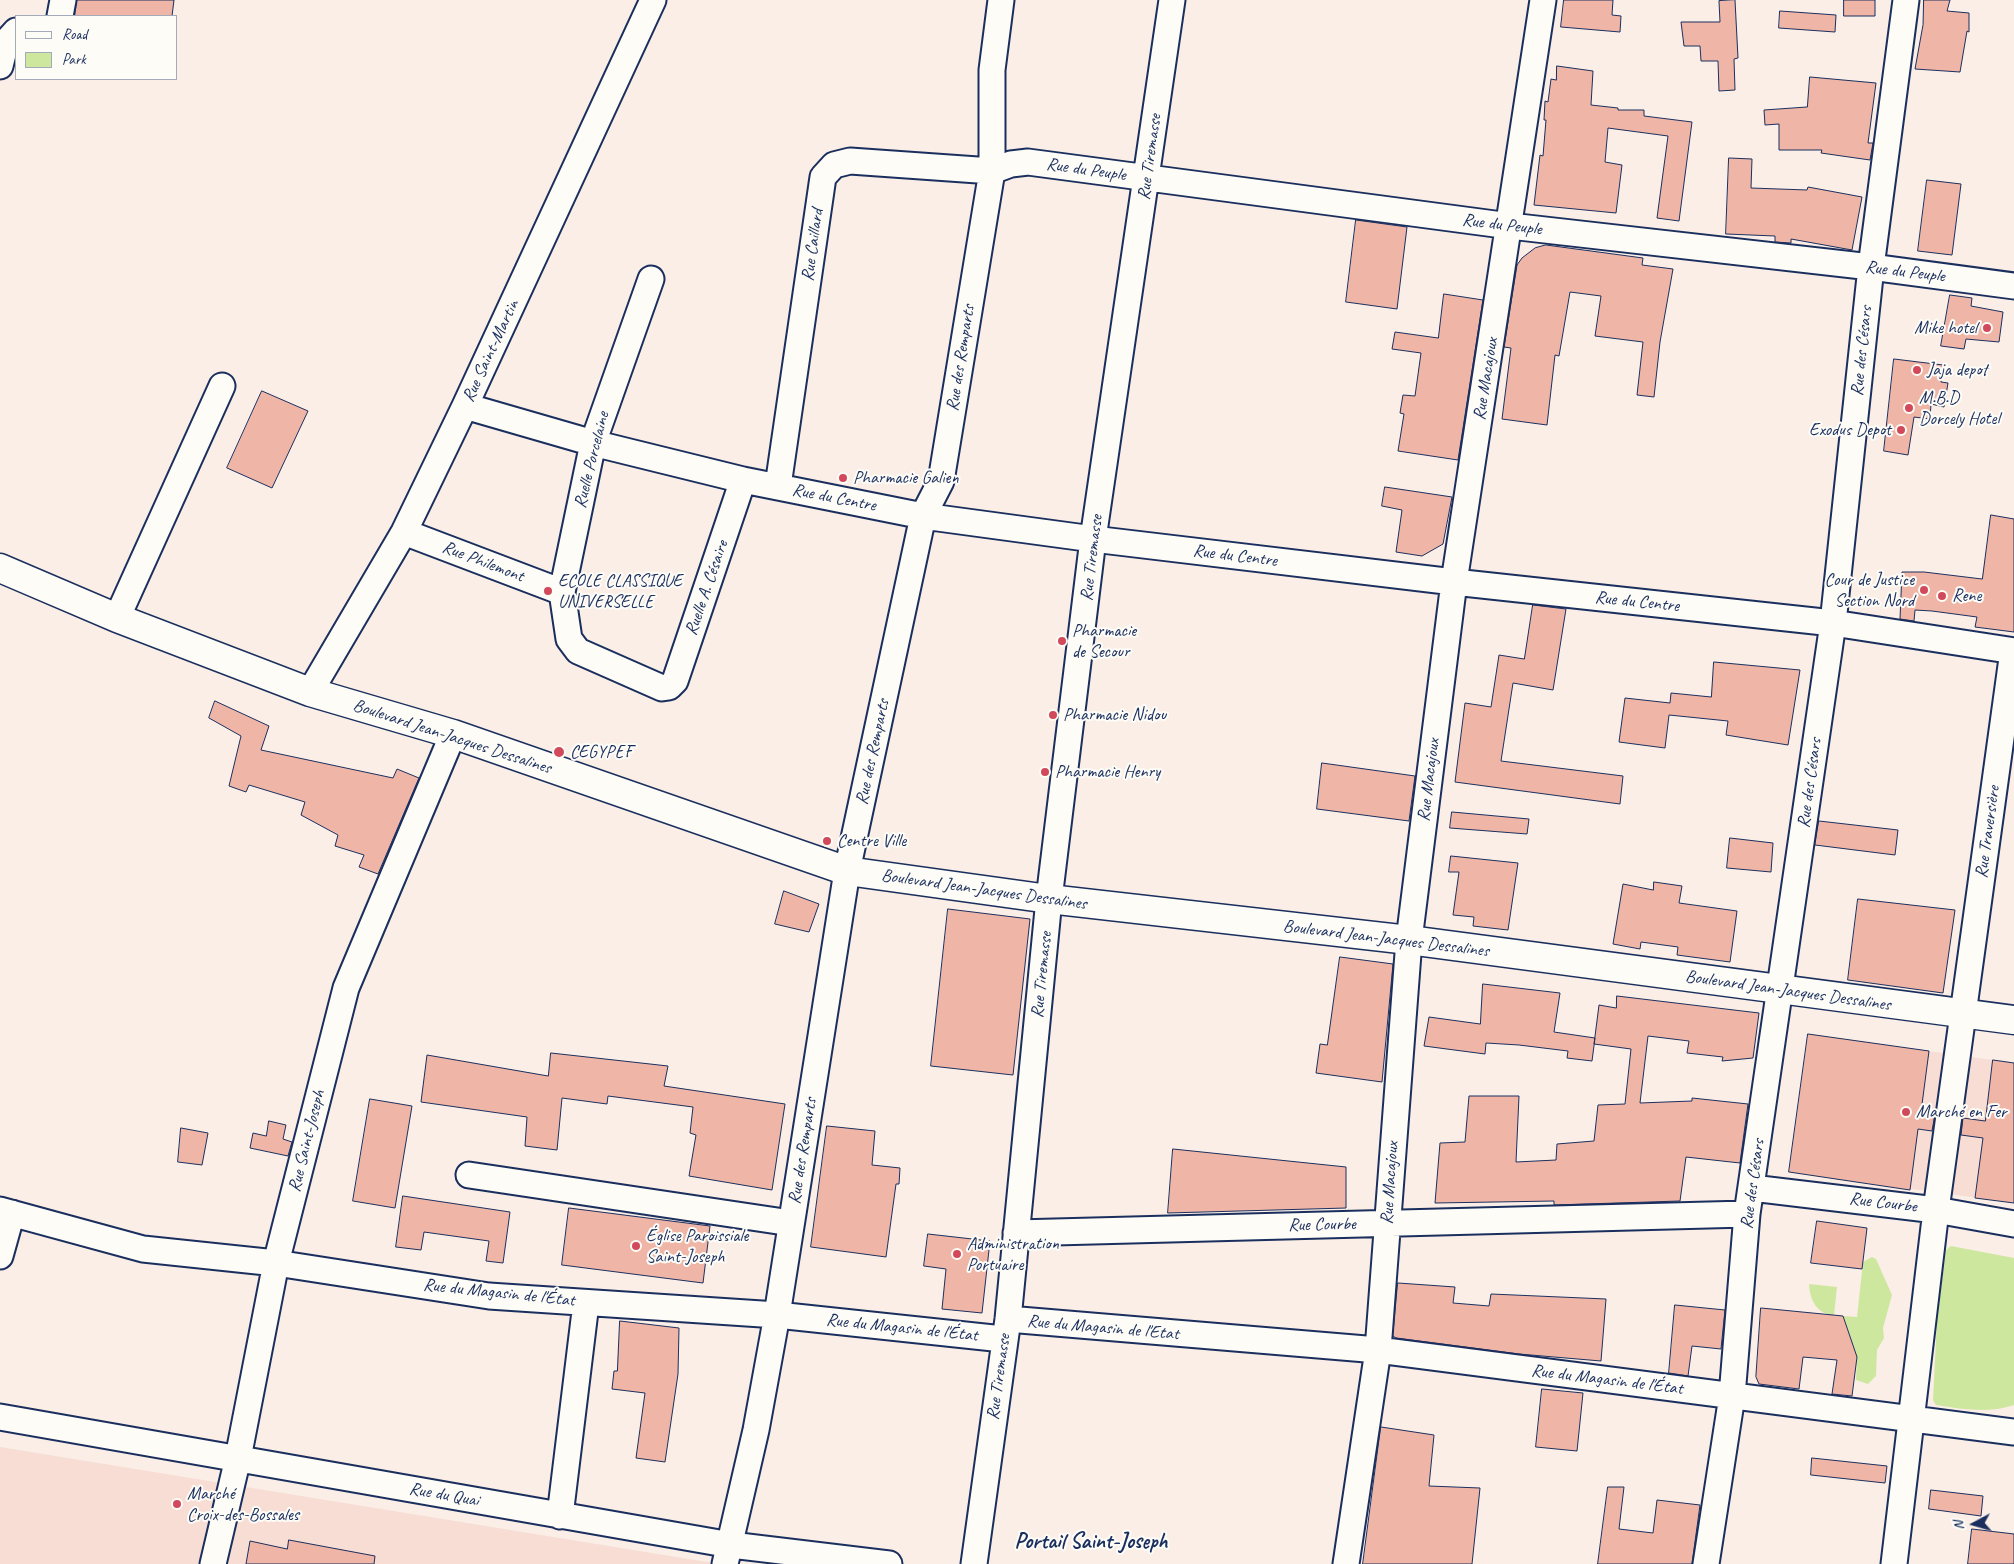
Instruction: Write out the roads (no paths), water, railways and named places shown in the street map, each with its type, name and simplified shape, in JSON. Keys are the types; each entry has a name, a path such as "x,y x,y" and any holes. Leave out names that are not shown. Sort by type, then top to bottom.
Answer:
{"main road":[{"name":"Boulevard Jean-Jacques Dessalines","path":"0,568 117,618 310,692 453,734 847,871 1049,899 1409,940 2014,1020"}],"street":[{"path":"60,15 63,0"},
{"name":"Rue Saint-Martin","path":"310,692 404,532 465,406 653,0"},
{"name":"Rue des Remparts","path":"728,1555 756,1430 777,1314 847,871 924,516 941,481 992,171 992,70 1001,0"},
{"name":"Rue Tiremasse","path":"974,1564 1005,1329 1049,899 1093,539 1172,0"},
{"name":"Rue Macajoux","path":"1346,1564 1378,1350 1409,940 1454,582 1510,226 1543,0"},
{"name":"Rue des Césars","path":"1706,1564 1732,1396 1747,1214 1833,623 1871,268 1906,0"},
{"path":"0,66 6,42 15,32"},
{"name":"Rue Caillard","path":"778,486 822,177 834,165 850,161 992,171"},
{"name":"Rue du Peuple","path":"992,171 1011,164 1028,162 1510,226 2014,286"},
{"name":"Ruelle Porcelaine","path":"572,646 569,639 562,592 593,443 651,279"},
{"path":"117,618 222,386"},
{"name":"Rue du Centre","path":"465,406 593,443 744,480 924,516 1093,539 1454,582 1833,623 2013,651"},
{"name":"Ruelle A. Césaire","path":"572,646 578,651 662,688 669,687 674,681 744,480"},
{"name":"Rue Philemont","path":"404,532 562,592"},
{"name":"Rue Traversière","path":"1894,1564 1936,1210 2013,651"},
{"name":"Rue Saint-Joseph","path":"213,1564 238,1458 276,1263 346,988 453,734"},
{"path":"468,1175 791,1223"},
{"name":"Rue Courbe","path":"1752,1188 1936,1210 2014,1224"},
{"path":"0,1256 6,1212"},
{"name":"Rue du Magasin de l'État","path":"6,1212 143,1249 276,1263 489,1296 1005,1329"},
{"name":"Rue Courbe","path":"1016,1233 1747,1214"},
{"path":"560,1516 586,1303"},
{"name":"Rue du Magasin de l'Etat","path":"1005,1329 1199,1336"},
{"name":"Rue du Magasin de l'État","path":"1199,1336 1378,1350 1732,1396 1912,1417 2014,1432"},
{"name":"Rue du Quai","path":"0,1417 560,1516 728,1555 889,1564"}],"place":[{"name":"Mike hotel","path":"1987,328"},
{"name":"Jaja depot","path":"1917,370"},
{"name":"M.B.D Dorcely Hotel","path":"1909,408"},
{"name":"Exodus Depot","path":"1901,430"},
{"name":"Pharmacie Galien","path":"843,478"},
{"name":"Cour de Justice Section Nord","path":"1924,590"},
{"name":"ECOLE CLASSIQUE UNIVERSELLE","path":"548,591"},
{"name":"Rene","path":"1942,596"},
{"name":"Pharmacie de Secour","path":"1062,641"},
{"name":"Pharmacie Nidou","path":"1053,715"},
{"name":"CEGYPEF","path":"559,752"},
{"name":"Pharmacie Henry","path":"1045,772"},
{"name":"Centre Ville","path":"827,841"},
{"name":"Marché en Fer","path":"1906,1112"},
{"name":"Église Paroissiale Saint-Joseph","path":"636,1246"},
{"name":"Administration Portuaire","path":"957,1254"},
{"name":"Marché Croix-des-Bossales","path":"177,1504"}],"district":[{"name":"Portail Saint-Joseph","path":"1091,1542"}]}
